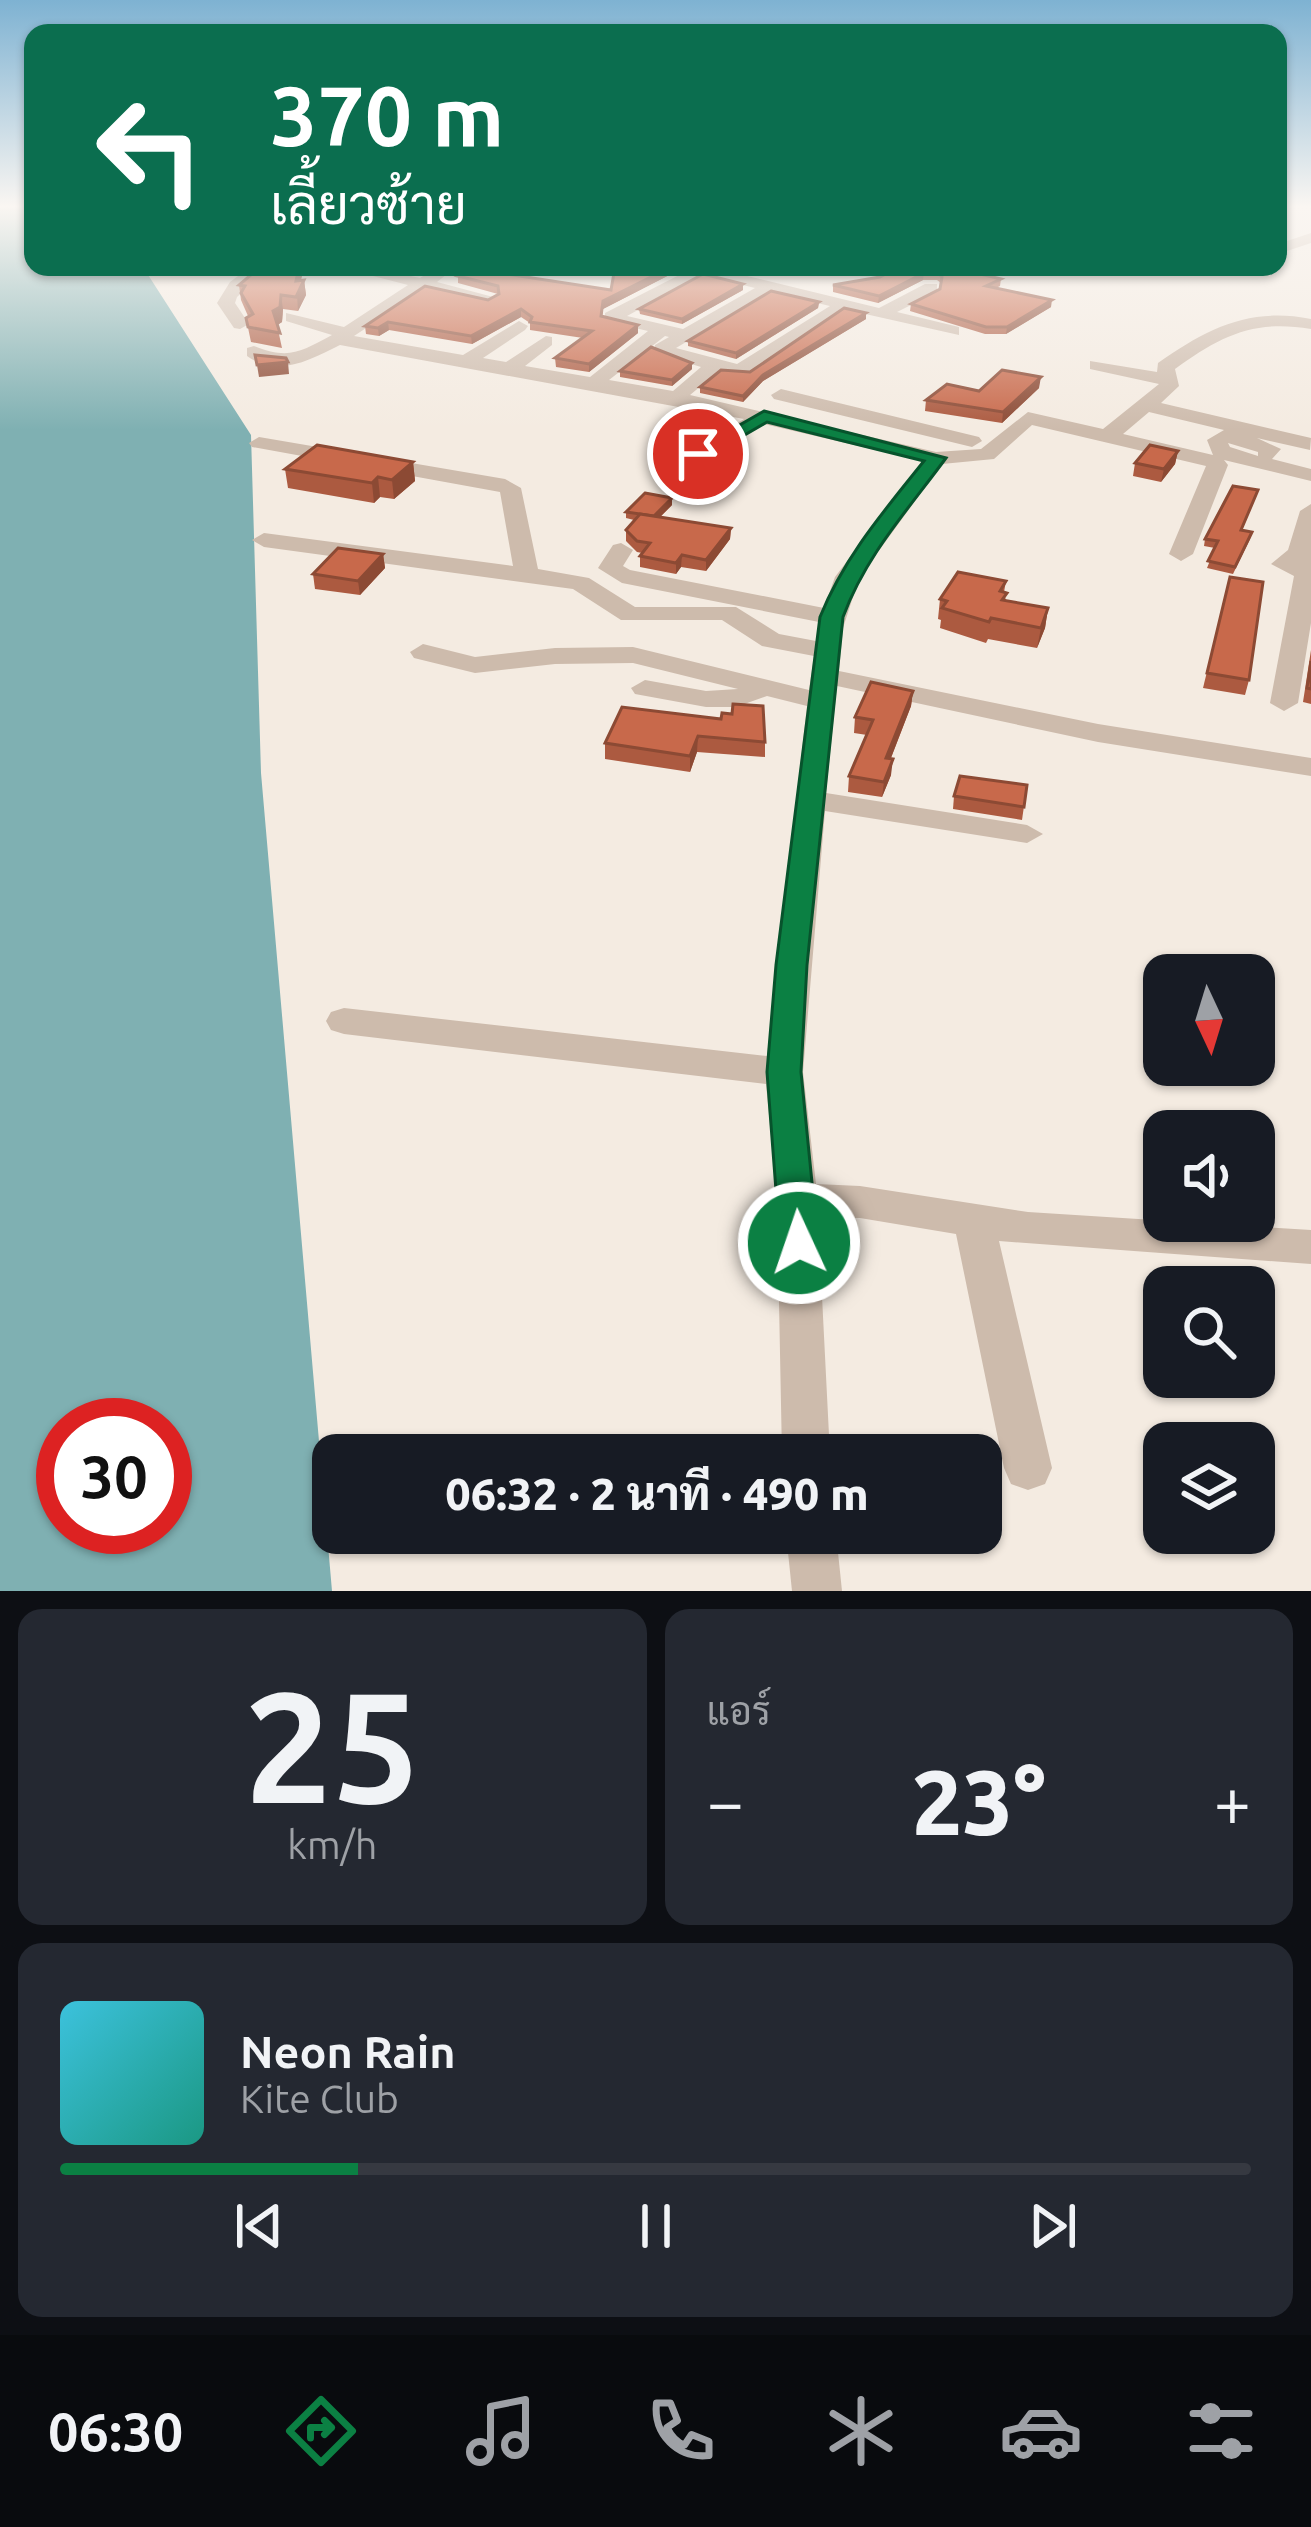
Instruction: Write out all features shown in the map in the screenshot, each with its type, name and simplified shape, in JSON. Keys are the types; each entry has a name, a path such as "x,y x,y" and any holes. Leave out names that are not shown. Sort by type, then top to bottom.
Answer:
{"street":[{"path":"240,324 226,303 242,281"},
{"path":"411,281 489,298"},
{"path":"254,352 268,362 291,361 342,336 422,281"},
{"path":"674,281 611,316 685,335"},
{"path":"726,281 953,332"},
{"path":"878,315 931,288"},
{"path":"691,459 770,407 791,381 662,349 763,290"},
{"path":"740,370 836,310"},
{"path":"1109,435 1169,386 1165,367 1214,332 1264,316 1311,324"},
{"path":"292,317 342,336 464,363 972,441"},
{"path":"464,363 519,326"},
{"path":"598,379 661,330"},
{"path":"506,370 547,340"},
{"path":"682,392 715,365"},
{"path":"1097,365 1169,380"},
{"path":"836,400 1004,438"},
{"path":"1150,402 1311,443"},
{"path":"770,407 832,431 860,424 936,458 980,457 1028,418 1216,463 1181,554"},
{"path":"1267,454 1271,449 1267,444 1225,435 1217,440 1221,451 1233,456 1311,475"},
{"path":"259,443 505,485 510,488 527,574"},
{"path":"805,1434 797,1200 784,1072 827,662 847,577 936,458"},
{"path":"1284,703 1305,618 1311,511"},
{"path":"265,539 580,583 630,615 727,612 771,640 827,662 1098,733 1311,766"},
{"path":"621,550 610,568 622,575 827,662"},
{"path":"423,652 475,665 555,656 633,656 765,688"},
{"path":"645,688 738,700 827,662"},
{"path":"811,800 1028,834"},
{"path":"344,1022 784,1072"},
{"path":"797,1200 860,1202 1028,1229 1311,1246"},
{"path":"973,1219 1028,1468"},
{"path":"813,1554 817,1591"}],"water":[{"path":"0,281 152,281 251,435 261,773 318,1434 312,1434 312,1554 329,1554 332,1591 0,1591"}],"building":[{"path":"303,281 296,297 281,295 280,307 273,311 280,333 248,327 246,318 253,314 241,293 245,286 239,285"},
{"path":"479,281 554,281 611,290 613,281 643,281 603,301 601,316 638,325 589,364 555,358 592,331 530,322 532,317 521,309 471,336 388,322 378,328 365,326 425,286 488,300 499,294 498,286"},
{"path":"690,281 743,284 682,319 639,309"},
{"path":"855,281 908,281 879,296 833,285"},
{"path":"941,281 996,281 986,286 1052,300 1007,327 986,327 911,304 940,289"},
{"path":"771,291 819,302 736,353 688,341"},
{"path":"844,308 866,313 763,375 743,396 700,387 721,370 750,372"},
{"path":"651,347 692,363 672,380 620,371"},
{"path":"255,355 286,358 288,362 257,365"},
{"path":"1002,370 1041,377 1003,412 926,400 947,384 979,391"},
{"path":"317,445 413,462 392,480 378,477 372,483 285,469"},
{"path":"1150,445 1178,451 1164,469 1135,463"},
{"path":"1233,486 1258,490 1241,530 1252,532 1235,567 1208,561 1218,541 1205,539"},
{"path":"645,493 672,498 654,516 626,512"},
{"path":"640,514 731,528 706,560 682,555 676,563 640,556 650,543 637,541 626,530"},
{"path":"338,548 383,554 358,581 313,574"},
{"path":"958,572 1006,581 1000,591 1007,593 1002,600 1048,608 1041,628 991,618 989,622 942,608 947,601 940,599"},
{"path":"1230,577 1263,582 1249,680 1207,673"},
{"path":"871,682 913,691 886,758 893,759 884,782 849,776 873,720 855,717"},
{"path":"733,704 763,706 765,742 698,736 690,756 605,743 622,707 721,719 722,713 732,714"},
{"path":"960,776 1027,785 1024,807 954,796"}],"route":[{"path":"698,454 764,416 936,458 847,577 832,617 791,965 784,1072 799,1243"}]}
